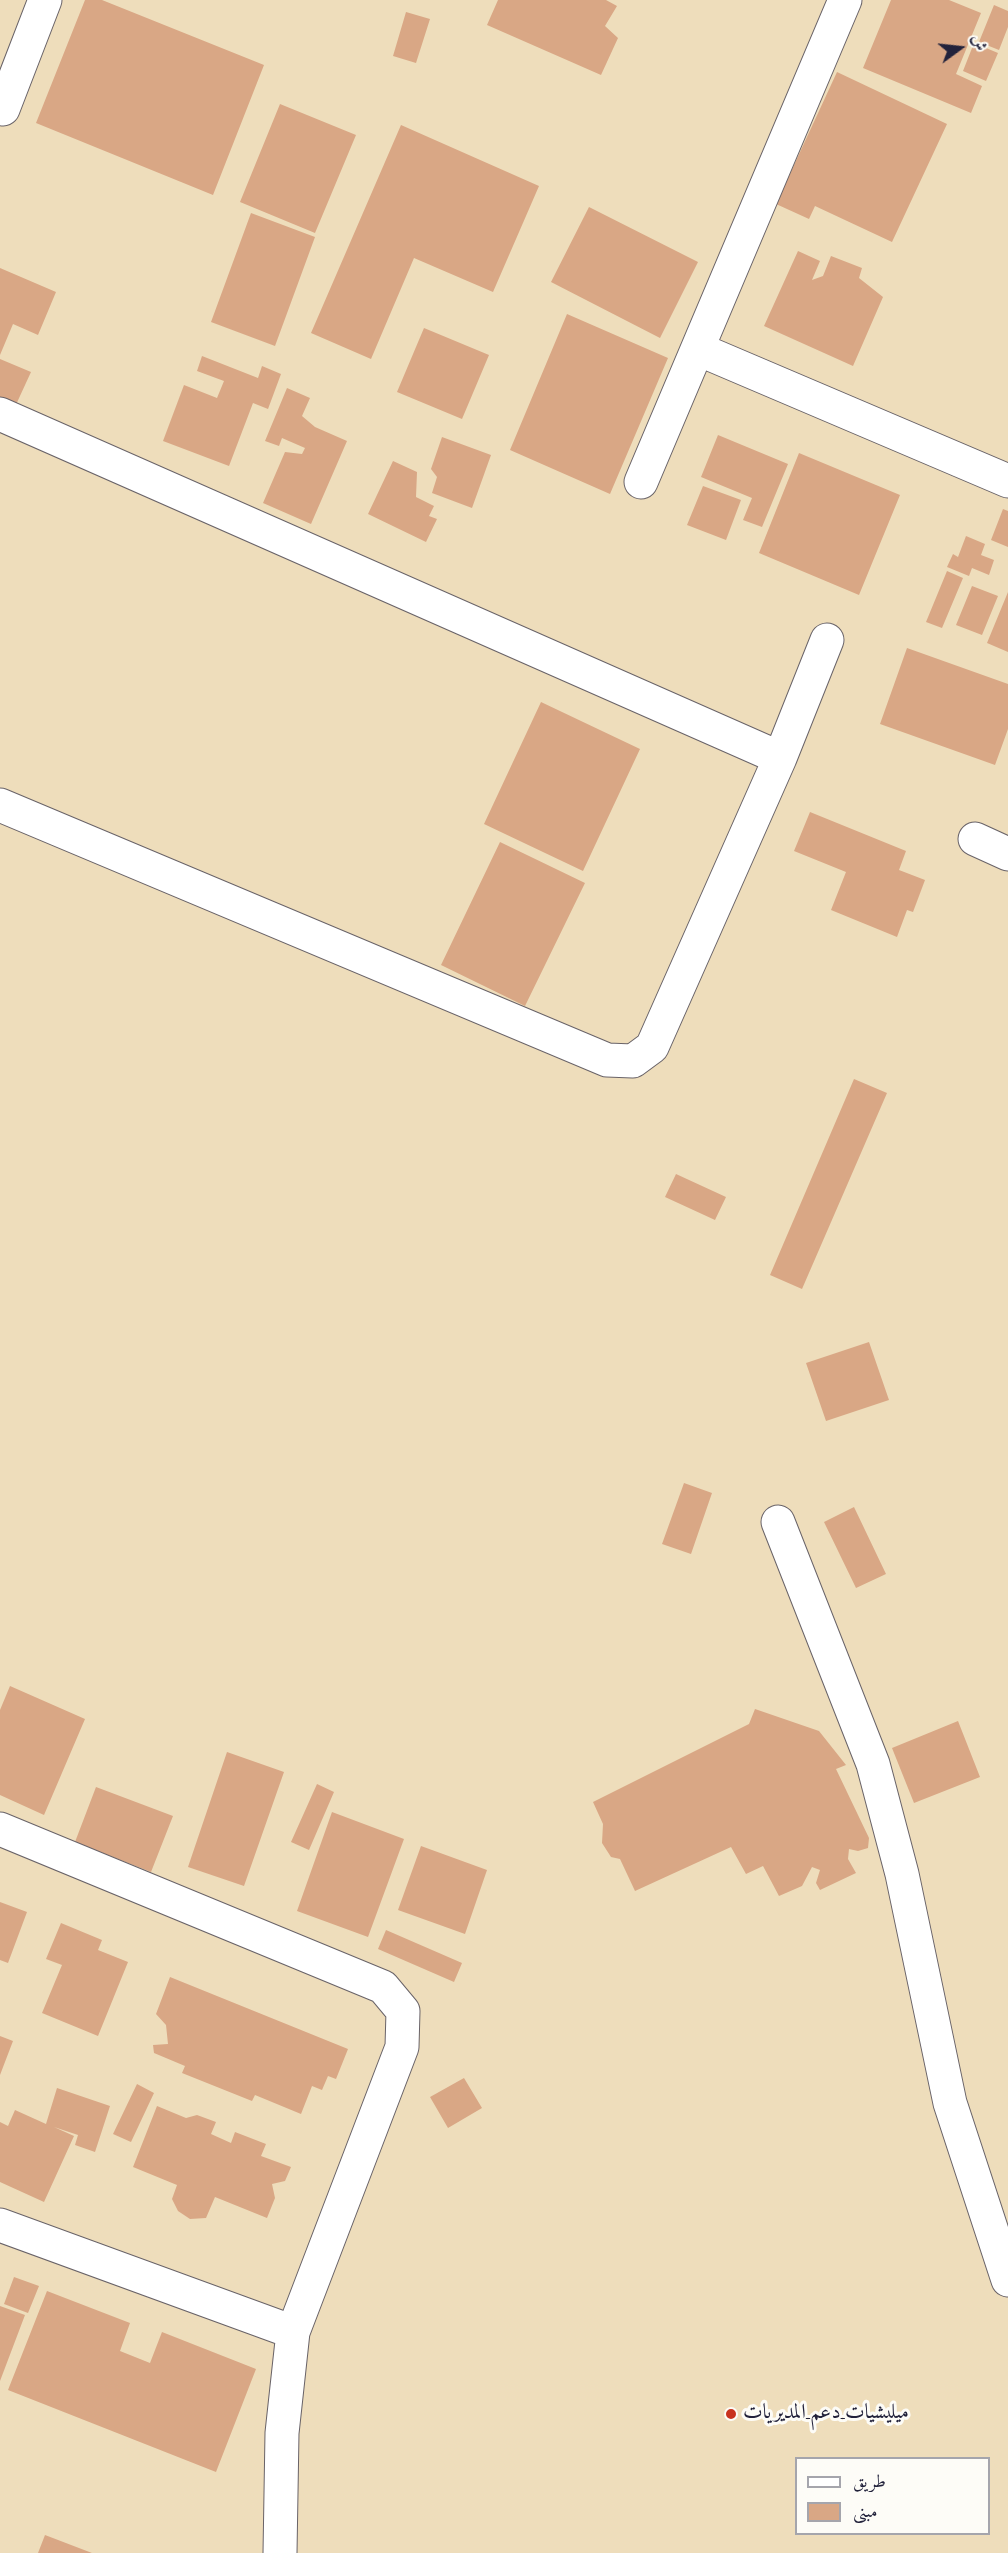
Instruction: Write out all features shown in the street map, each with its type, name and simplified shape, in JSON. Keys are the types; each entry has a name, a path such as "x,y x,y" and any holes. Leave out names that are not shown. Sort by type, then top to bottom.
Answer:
{"street":[{"path":"3,109 45,0"},
{"path":"641,482 845,0"},
{"path":"698,349 1008,481"},
{"path":"0,414 780,758"},
{"path":"0,805 608,1060 633,1061 652,1047 780,758 827,640"},
{"path":"975,839 1008,854"},
{"path":"778,1522 873,1764 902,1875 950,2103 1005,2264"},
{"path":"0,1829 383,1987 403,2011 402,2047 293,2332 282,2433 280,2553"},
{"path":"0,2225 293,2332"}],"building":[{"path":"85,0 102,0 264,65 213,195 36,123"},
{"path":"498,0 606,0 617,6 605,26 618,38 601,75 487,25"},
{"path":"891,0 949,0 981,13 956,74 982,86 971,113 863,68"},
{"path":"994,5 1008,11 1008,27 999,50 979,42"},
{"path":"406,12 430,19 416,63 393,56"},
{"path":"974,43 998,53 986,81 963,71"},
{"path":"837,72 947,124 892,242 815,206 809,219 776,204"},
{"path":"280,104 356,135 315,233 240,202"},
{"path":"401,125 539,186 493,292 414,258 371,359 311,333"},
{"path":"589,207 698,262 660,338 551,282"},
{"path":"251,213 315,237 275,346 211,322"},
{"path":"798,251 820,261 812,280 823,276 831,256 862,268 859,278 883,297 853,366 764,326"},
{"path":"0,268 56,292 38,335 13,324 0,355"},
{"path":"567,314 668,358 610,494 510,450"},
{"path":"424,328 489,355 462,419 397,392"},
{"path":"202,356 258,378 262,366 281,374 268,409 253,403 229,466 163,441 184,385 217,398 224,381 197,371"},
{"path":"0,359 31,372 14,409 0,403"},
{"path":"287,388 310,398 302,416 315,427 347,441 311,524 263,503 285,452 302,454 305,448 282,438 279,446 265,441"},
{"path":"718,435 788,464 762,527 743,520 752,498 701,477"},
{"path":"442,437 491,455 472,508 432,493 437,477 431,469"},
{"path":"799,453 900,495 859,595 759,553"},
{"path":"393,461 417,472 416,497 434,506 429,516 437,519 426,542 368,514"},
{"path":"703,486 741,500 726,540 687,525"},
{"path":"1003,509 1008,511 1008,547 991,540"},
{"path":"966,536 985,544 981,555 994,560 989,575 972,568 969,576 947,567 953,554 958,557"},
{"path":"947,571 963,578 942,628 926,622"},
{"path":"972,586 998,596 982,635 956,625"},
{"path":"1008,592 1008,652 987,643"},
{"path":"907,648 1008,684 1008,729 995,765 880,724"},
{"path":"541,702 640,749 583,871 484,824"},
{"path":"810,812 906,851 899,870 925,880 913,912 907,910 897,937 831,910 846,872 794,851"},
{"path":"500,842 585,883 525,1006 441,965"},
{"path":"854,1079 887,1093 802,1289 770,1275"},
{"path":"676,1174 726,1197 715,1220 665,1197"},
{"path":"869,1342 889,1400 826,1421 806,1363"},
{"path":"684,1483 712,1493 691,1554 662,1544"},
{"path":"854,1507 886,1574 856,1588 824,1522"},
{"path":"10,1686 85,1719 44,1815 0,1795 0,1710"},
{"path":"755,1709 819,1731 846,1765 836,1769 869,1838 868,1848 858,1851 849,1849 848,1859 856,1873 820,1890 816,1883 820,1870 812,1867 802,1886 779,1896 763,1866 746,1874 731,1847 635,1891 620,1859 611,1857 602,1843 603,1824 593,1802 749,1724"},
{"path":"958,1721 980,1777 914,1803 892,1748"},
{"path":"227,1752 284,1772 244,1886 188,1867"},
{"path":"317,1784 334,1792 309,1850 291,1842"},
{"path":"96,1787 173,1816 151,1872 75,1842"},
{"path":"332,1812 404,1839 368,1937 297,1911"},
{"path":"421,1846 487,1870 465,1934 398,1910"},
{"path":"0,1902 27,1912 8,1963 0,1960"},
{"path":"61,1923 102,1940 98,1950 128,1962 98,2036 42,2013 62,1965 46,1959"},
{"path":"386,1930 462,1963 454,1982 378,1949"},
{"path":"170,1977 348,2049 336,2079 328,2076 322,2090 312,2086 301,2114 255,2095 252,2101 182,2073 185,2066 154,2053 153,2045 168,2044 166,2025 156,2014"},
{"path":"0,2036 13,2041 0,2075"},
{"path":"464,2078 482,2108 448,2128 430,2097"},
{"path":"137,2084 154,2093 131,2142 113,2134"},
{"path":"57,2088 110,2106 95,2152 75,2145 78,2135 54,2127 74,2136 44,2202 0,2182 0,2122 8,2126 15,2110 46,2124"},
{"path":"157,2106 186,2118 197,2115 216,2122 211,2134 231,2143 235,2132 266,2144 261,2156 291,2167 285,2181 272,2184 275,2198 267,2218 215,2197 206,2218 190,2219 178,2211 172,2199 177,2185 133,2167"},
{"path":"14,2277 39,2286 28,2313 4,2304"},
{"path":"47,2291 130,2323 120,2351 150,2363 162,2332 256,2369 216,2472 8,2390"},
{"path":"0,2306 25,2315 0,2381"},
{"path":"45,2535 92,2553 38,2553"}],"place":[{"name":"ميليشيات_دعم_المديريات","path":"731,2414"}]}
